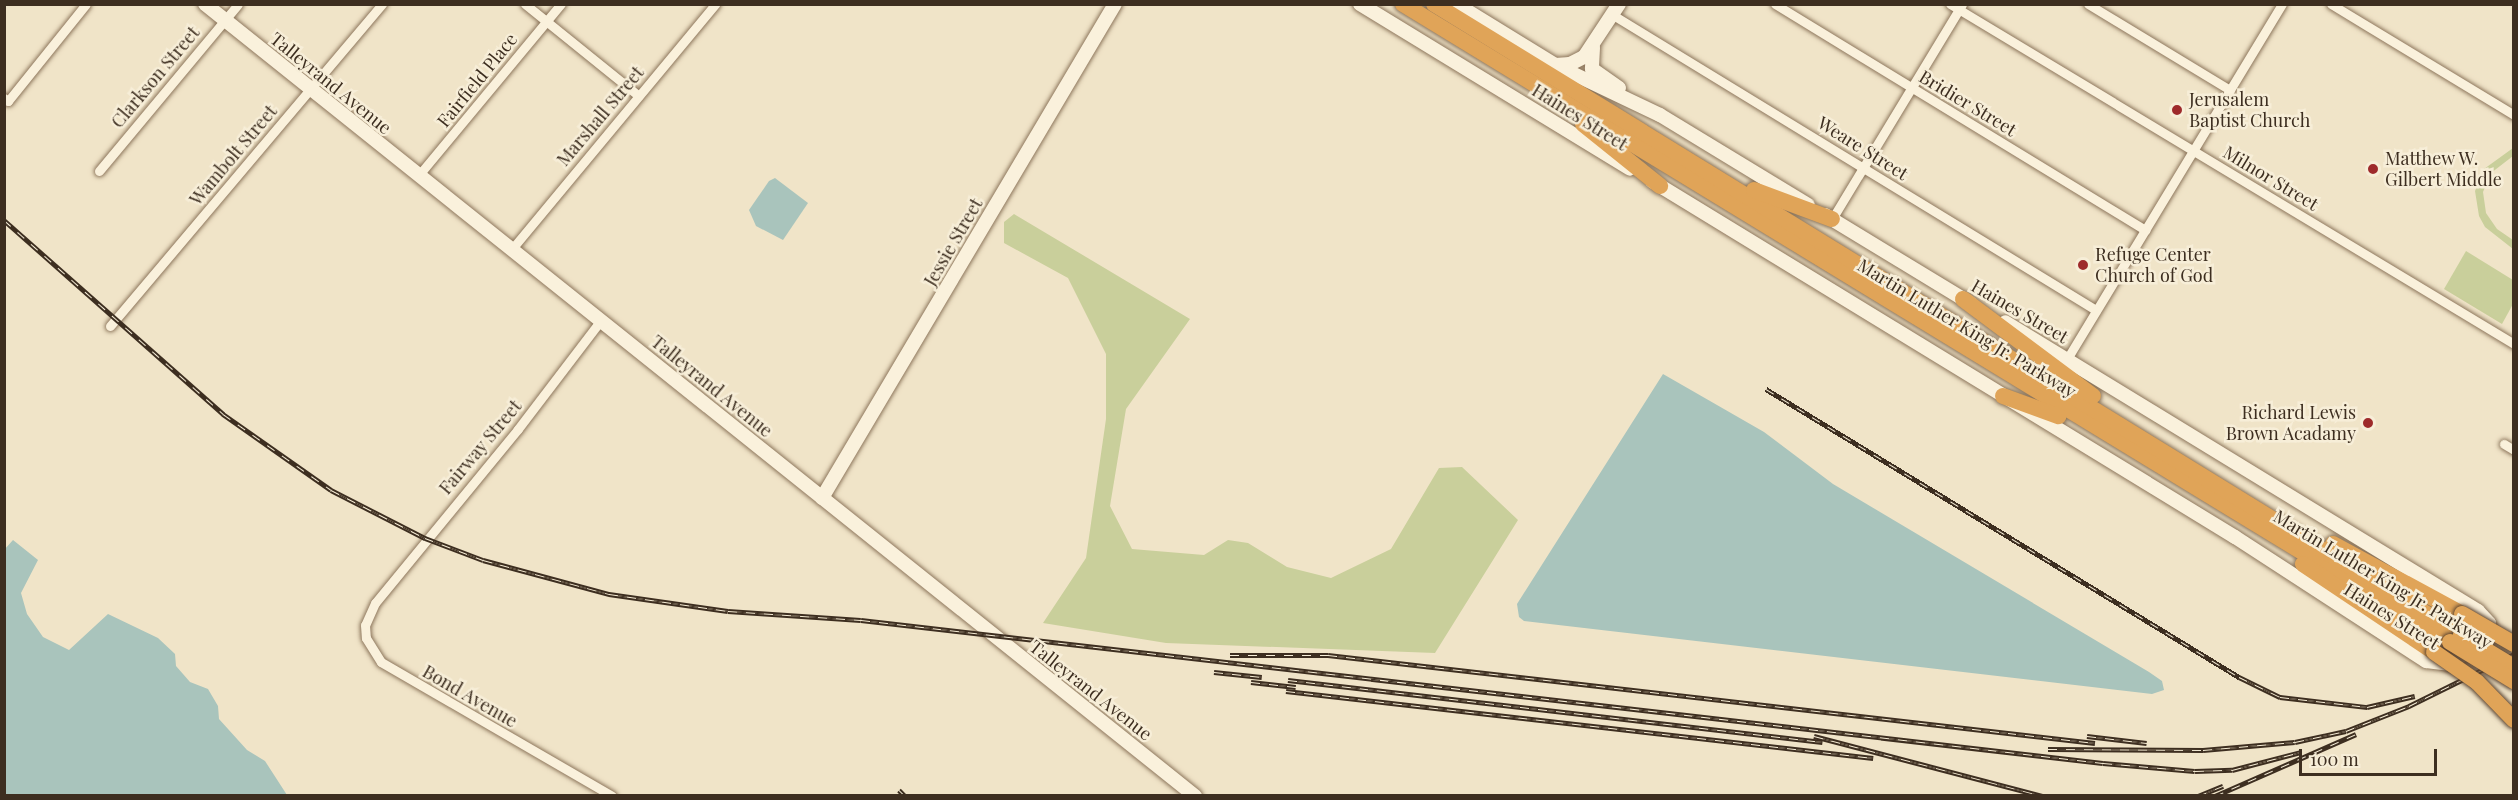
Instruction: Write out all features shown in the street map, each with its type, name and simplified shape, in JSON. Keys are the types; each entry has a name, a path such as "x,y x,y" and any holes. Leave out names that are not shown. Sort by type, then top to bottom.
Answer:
{"highway":[{"name":"Martin Luther King Jr. Parkway","path":"1403,4 2269,534 2455,639 2514,667"},
{"name":"Martin Luther King Jr. Parkway","path":"1434,4 2166,451 2455,639 2514,681"},
{"path":"1534,84 1660,186"},
{"path":"1683,157 1770,197 1832,219"},
{"path":"1963,299 2166,451"},
{"path":"2002,396 2131,451"},
{"path":"2207,477 2514,644"},
{"path":"2269,534 2327,582 2476,682 2514,720"}],"street":[{"path":"6,99 86,4"},
{"name":"Talleyrand Avenue","path":"205,4 1195,795"},
{"name":"Clarkson Street","path":"99,171 237,4"},
{"name":"Wambolt Street","path":"110,326 382,4"},
{"path":"525,4 639,96"},
{"name":"Fairfield Place","path":"418,176 561,4"},
{"name":"Marshall Street","path":"511,250 715,4"},
{"name":"Jessie Street","path":"822,498 1115,4"},
{"name":"Haines Street","path":"1360,4 2002,396 2426,661 2449,664 2487,639 2489,622 2478,611 2067,359 1963,299 1660,115 1555,65 1456,4"},
{"name":"Bridier Street","path":"1774,4 2145,230"},
{"name":"Milnor Street","path":"1950,4 1960,7 2193,151 2514,344"},
{"path":"2088,4 2230,90"},
{"path":"2067,359 2282,4"},
{"path":"2331,4 2514,115"},
{"path":"1832,219 1960,7"},
{"path":"1555,65 1577,62 1593,48 1616,10"},
{"name":"Weare Street","path":"1616,10 1863,167 2096,310"},
{"path":"1593,48 1592,69 1660,115"},
{"name":"Fairway Street","path":"383,593 518,429 601,320"},
{"path":"2504,444 2514,450"},
{"name":"Bond Avenue","path":"383,593 365,625 369,648 381,662 612,795"}],"green space":[{"path":"2513,148 2513,156 2491,173 2483,192 2486,213 2497,229 2513,240 2513,249 2485,227 2479,216 2475,191 2484,169"},
{"path":"1014,214 1190,319 1126,409 1110,506 1132,549 1204,555 1228,540 1248,543 1287,567 1331,578 1391,549 1439,468 1462,467 1518,520 1435,653 1166,643 1043,623 1086,558 1106,419 1106,354 1068,278 1004,243 1004,222"},
{"path":"2466,251 2513,280 2513,304 2502,324 2444,289"}],"water":[{"path":"775,178 808,203 783,240 756,226 749,210 769,181"},
{"path":"1663,374 1764,432 1833,484 2149,672 2162,681 2164,690 2152,694 1524,621 1519,617 1517,604"},
{"path":"13,540 38,560 21,593 27,614 43,637 69,650 108,614 158,638 175,654 176,666 190,682 208,689 218,706 219,719 247,750 265,761 287,795 5,795 4,550"}],"railway":[{"path":"4,220 223,414 331,490 425,538 483,560 609,594 728,611 861,620 2103,763 2195,771 2232,770 2301,752"},
{"path":"1766,389 2239,677 2280,697 2367,707 2415,696"},
{"path":"2048,749 2203,750 2295,742 2346,731 2409,706 2514,654"},
{"path":"1230,655 1328,655 2095,743"},
{"path":"1214,672 1262,677"},
{"path":"1288,680 1822,742"},
{"path":"1251,682 1296,687"},
{"path":"1286,691 1873,758"},
{"path":"2215,796 2356,734"},
{"path":"1814,736 2043,796"},
{"path":"2087,736 2147,743"},
{"path":"2198,796 2223,786"},
{"path":"899,790 905,796"}],"place":[{"name":"Jerusalem Baptist Church","path":"2177,110"},
{"name":"Matthew W. Gilbert Middle","path":"2373,169"},
{"name":"Refuge Center Church of God","path":"2083,265"},
{"name":"Richard Lewis Brown Acadamy","path":"2368,423"}]}
